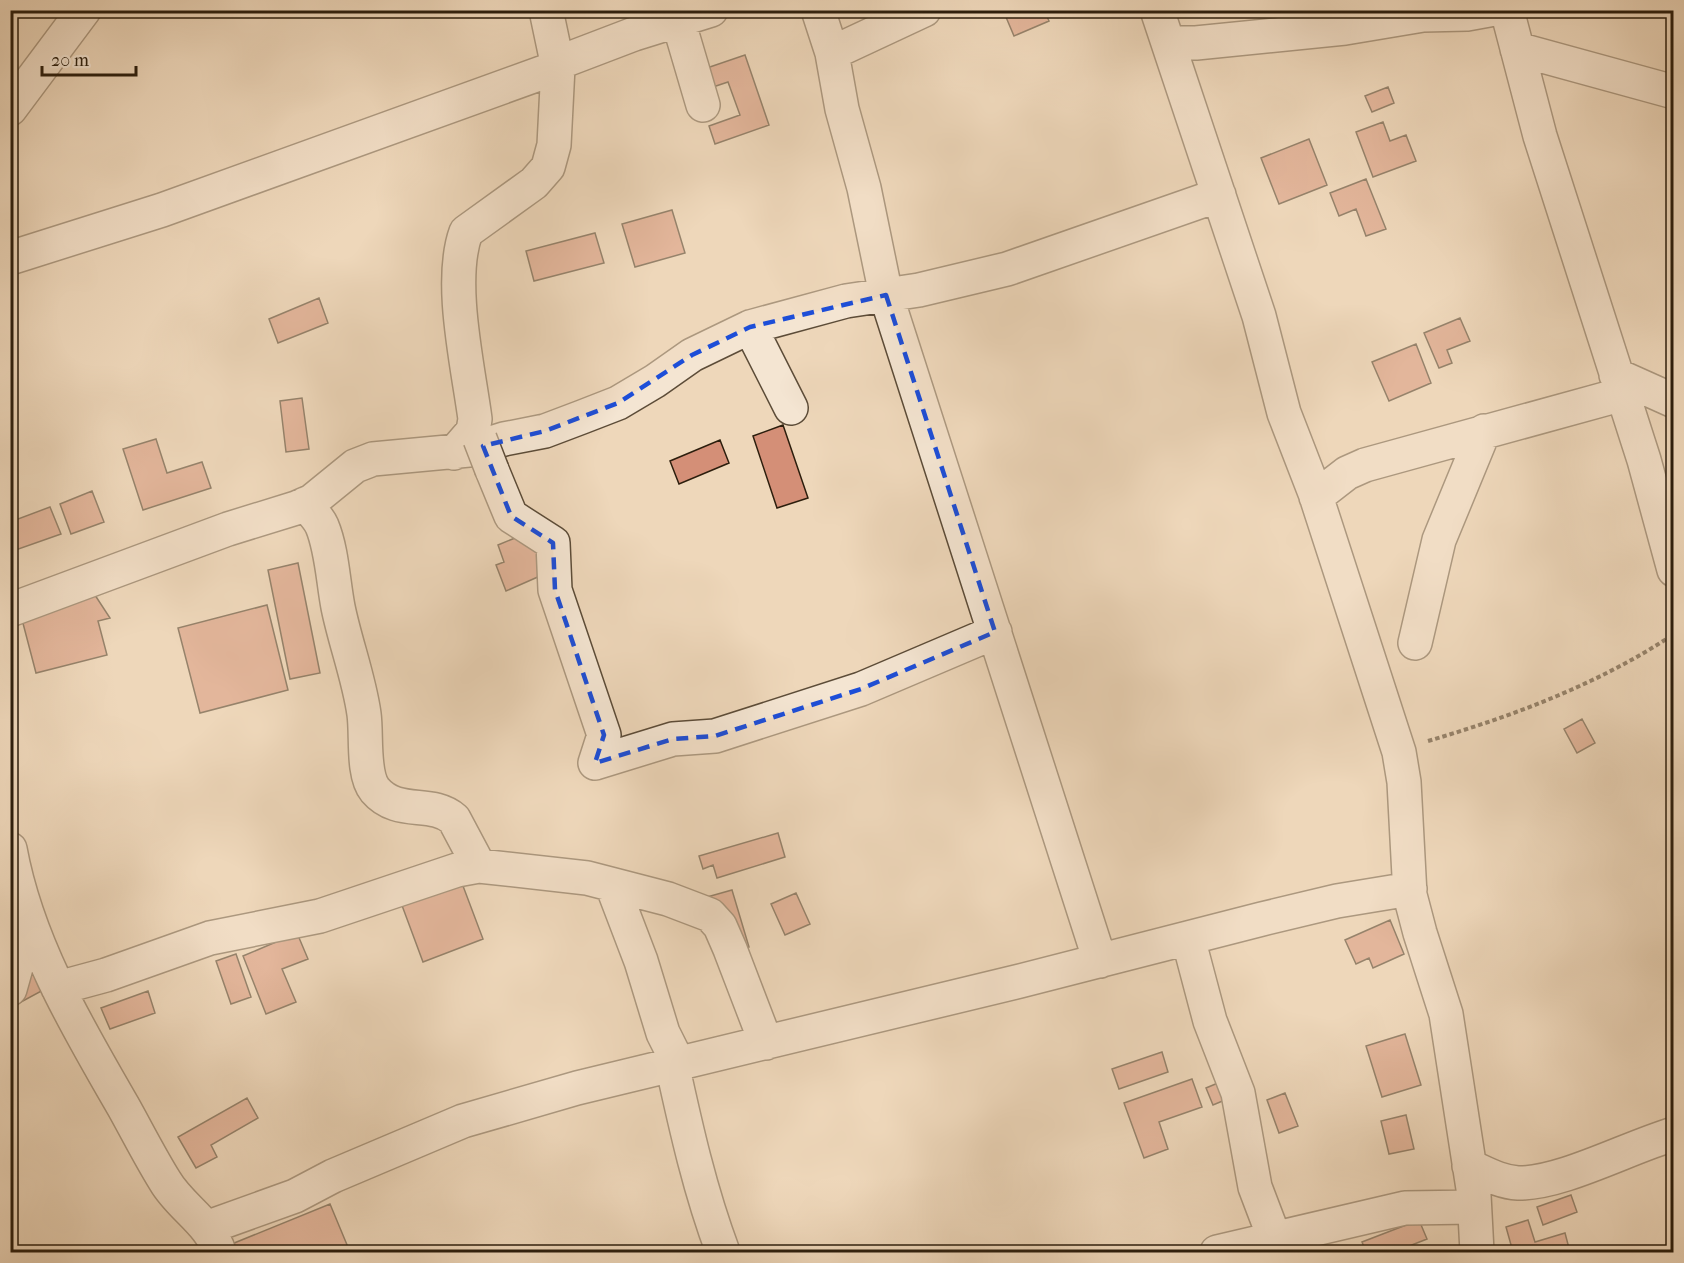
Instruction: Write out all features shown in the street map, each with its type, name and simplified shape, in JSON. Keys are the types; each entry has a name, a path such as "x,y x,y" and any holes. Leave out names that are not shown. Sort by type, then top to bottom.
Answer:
{"street":[{"path":"10,108 84,10"},
{"path":"467,446 475,419 460,289 461,245 466,232 534,183 548,167 554,145 558,65 546,10"},
{"path":"10,258 162,210 678,20 711,10"},
{"path":"818,10 832,53 842,110 864,188 886,295 1100,961"},
{"path":"832,53 924,10"},
{"path":"1157,10 1259,316 1284,413 1316,497 1399,752 1404,782 1410,889 1420,933 1446,1014 1469,1166 1477,1252"},
{"path":"1168,43 1196,43 1345,28 1423,15 1467,14 1489,10"},
{"path":"1507,10 1540,136 1619,385 1674,570"},
{"path":"678,20 703,105"},
{"path":"1517,49 1674,92"},
{"path":"10,610 116,569 318,508 355,466 373,459 467,446 545,431 618,403 692,355 750,327 846,301 919,290 1007,269 1219,195"},
{"path":"750,327 791,408"},
{"path":"1316,497 1347,473 1365,465 1484,431 1619,385 1674,401"},
{"path":"1415,643 1439,540 1484,431"},
{"path":"467,446 492,470 511,516 553,543 555,590 604,735 595,763 673,739 716,736 838,696 995,632"},
{"path":"318,508 350,659 363,706 370,783 386,800 404,808 437,809 448,814 454,819 479,866"},
{"path":"10,849 22,926 17,964 10,989"},
{"path":"58,988 106,975 210,938 320,916 457,870 479,866 507,871 548,873 612,885 668,899 710,915 720,926 766,1043"},
{"path":"612,885 641,961 663,1034 675,1063 691,1152 706,1209 723,1252"},
{"path":"22,926 166,1184 212,1240 333,1176 464,1121 675,1063 766,1043 1337,902 1410,889"},
{"path":"1188,938 1210,1020 1238,1093 1255,1187 1274,1237"},
{"path":"1469,1166 1499,1179 1518,1183 1534,1181 1562,1174 1674,1134"},
{"path":"1217,1252 1274,1237 1345,1224 1405,1208 1474,1207"}],"path":[{"path":"1399,752 1499,718 1596,678 1674,634"}],"highlighted area":[{"path":"886,295 995,632 861,689 715,736 673,739 595,763 604,735 555,590 553,543 511,516 483,446 545,431 618,403 692,355 750,327"}],"building":[{"path":"1003,10 1044,10 1049,21 1014,36"},
{"path":"745,55 769,125 715,144 709,126 740,115 728,82 707,89 701,70"},
{"path":"1388,87 1394,103 1372,112 1365,96"},
{"path":"1383,122 1390,141 1406,135 1416,161 1373,177 1356,132"},
{"path":"1309,139 1327,185 1279,204 1261,158"},
{"path":"1366,179 1386,229 1366,236 1356,209 1339,216 1330,193"},
{"path":"672,210 685,253 635,267 622,224"},
{"path":"595,233 604,263 534,281 526,251"},
{"path":"319,298 328,323 278,343 269,319"},
{"path":"1460,318 1470,341 1447,350 1452,363 1439,368 1424,333"},
{"path":"1416,344 1431,383 1389,401 1372,362"},
{"path":"302,398 309,449 286,452 280,401"},
{"path":"783,425 808,498 777,508 753,436"},
{"path":"156,439 167,473 202,462 211,488 143,510 123,449"},
{"path":"720,440 729,463 679,484 670,461"},
{"path":"92,491 104,522 71,534 60,504"},
{"path":"50,507 61,534 10,552 10,522"},
{"path":"532,531 549,572 506,591 496,565 504,562 498,545"},
{"path":"298,563 320,673 290,679 268,570"},
{"path":"91,589 110,618 98,621 107,655 36,673 19,608"},
{"path":"267,605 288,690 200,713 178,628"},
{"path":"1582,719 1595,743 1577,753 1564,729"},
{"path":"778,833 785,857 717,878 713,865 703,869 699,856"},
{"path":"457,870 483,939 423,962 397,892"},
{"path":"732,890 749,947 725,954 707,897"},
{"path":"796,893 810,924 785,935 771,904"},
{"path":"1390,920 1404,954 1373,968 1369,958 1356,964 1345,940"},
{"path":"10,922 47,988 10,1008"},
{"path":"297,933 308,959 282,969 296,1002 266,1014 243,956"},
{"path":"236,954 251,997 231,1004 216,961"},
{"path":"148,991 155,1013 110,1029 101,1008"},
{"path":"1405,1034 1421,1085 1382,1097 1366,1046"},
{"path":"1162,1052 1168,1072 1119,1089 1112,1069"},
{"path":"1237,1075 1244,1092 1213,1105 1206,1088"},
{"path":"1192,1079 1202,1107 1159,1122 1168,1149 1144,1158 1124,1103"},
{"path":"1285,1093 1298,1126 1279,1133 1267,1100"},
{"path":"247,1098 258,1118 211,1145 217,1157 196,1168 178,1137"},
{"path":"1406,1115 1414,1149 1389,1154 1381,1121"},
{"path":"1571,1195 1577,1212 1543,1225 1537,1207"},
{"path":"330,1204 350,1252 224,1252 222,1248"},
{"path":"1419,1220 1427,1239 1394,1252 1366,1252 1362,1242"},
{"path":"1528,1220 1535,1242 1565,1233 1570,1252 1513,1252 1506,1227"}]}
